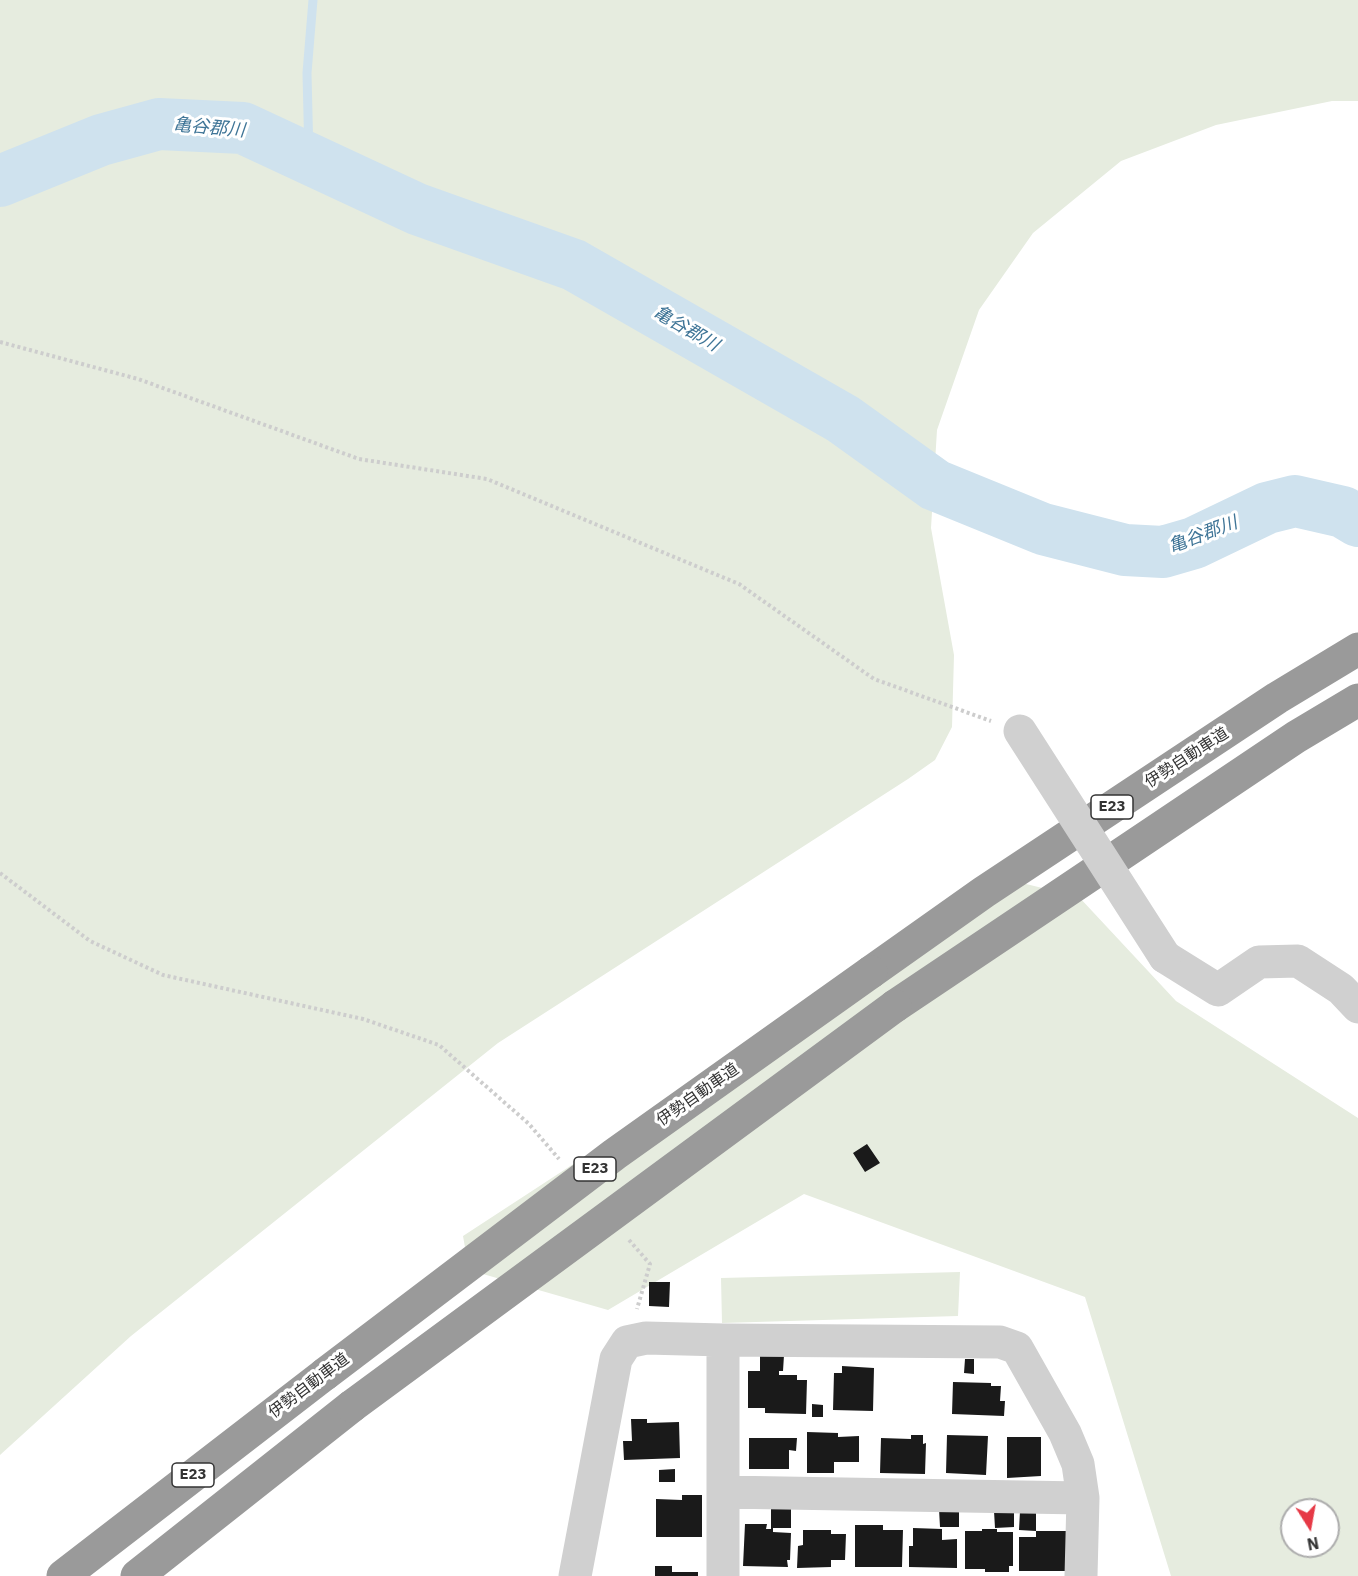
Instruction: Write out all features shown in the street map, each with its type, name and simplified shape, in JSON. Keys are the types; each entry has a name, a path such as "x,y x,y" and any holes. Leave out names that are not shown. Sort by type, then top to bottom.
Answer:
{"highway":[{"name":"伊勢自動車道","path":"63,1576 615,1154 1033,860 1277,698 1358,649"},
{"name":"E23","path":"137,1576 352,1406 895,1006 1286,743 1358,700"}],"street":[{"path":"1020,731 1165,957 1218,990 1258,962 1298,961 1341,989 1358,1007"},
{"path":"575,1576 616,1359 627,1342 645,1338 999,1342 1017,1348 1065,1433 1078,1464 1083,1498 1081,1576"},
{"path":"723,1340 723,1576"},
{"path":"724,1492 1083,1498"}],"path":[{"path":"0,342 138,379 359,459 487,479 738,584 874,679 1020,731"},
{"path":"0,873 90,941 163,975 363,1019 439,1045 529,1124 559,1159"},
{"path":"627,1238 650,1264 627,1342"}],"shaded area":[{"path":"0,0 1358,0 1358,101 1332,101 1216,125 1121,161 1033,233 979,310 937,430 931,528 954,655 952,727 935,760 498,1043 131,1336 0,1455"},
{"path":"1022,883 1079,897 1176,1001 1358,1118 1358,1576 1171,1576 1085,1297 804,1194 608,1310 469,1270 463,1236 869,971"},
{"path":"960,1272 958,1316 722,1323 721,1278"}],"building":[{"path":"867,1144 880,1163 865,1172 853,1153"},
{"path":"649,1282 670,1282 669,1307 649,1306"},
{"path":"760,1355 784,1355 783,1371 779,1371 779,1375 797,1375 797,1380 807,1380 806,1414 765,1413 765,1408 748,1408 748,1371 760,1371"},
{"path":"965,1359 974,1359 974,1374 964,1373"},
{"path":"842,1366 874,1368 873,1411 833,1410 834,1373 842,1373"},
{"path":"953,1382 991,1383 991,1386 1001,1386 1000,1401 1005,1401 1004,1416 952,1414"},
{"path":"812,1404 823,1405 823,1417 812,1417"},
{"path":"631,1419 647,1419 647,1423 679,1422 680,1458 624,1460 623,1441 632,1441"},
{"path":"807,1432 838,1433 838,1437 859,1436 859,1462 834,1462 834,1473 807,1473"},
{"path":"911,1435 923,1435 923,1444 926,1443 925,1474 880,1473 881,1438 911,1439"},
{"path":"947,1435 988,1436 986,1475 946,1473"},
{"path":"1007,1437 1041,1437 1041,1476 1007,1478"},
{"path":"749,1438 797,1438 796,1451 789,1450 789,1469 749,1469"},
{"path":"675,1469 675,1482 659,1482 659,1470"},
{"path":"682,1495 702,1495 702,1537 656,1537 656,1499 682,1500"},
{"path":"771,1509 791,1509 791,1528 773,1528 773,1532 791,1533 788,1567 743,1566 745,1524 767,1524 766,1529 771,1529"},
{"path":"939,1509 959,1509 959,1527 940,1527"},
{"path":"1014,1510 1014,1527 995,1528 994,1511"},
{"path":"1020,1511 1036,1511 1036,1531 1019,1530"},
{"path":"855,1525 883,1525 883,1530 903,1530 902,1567 855,1567"},
{"path":"913,1528 942,1529 942,1540 957,1539 957,1568 909,1567 909,1546 913,1546"},
{"path":"982,1529 1013,1532 1013,1566 1009,1566 1009,1572 965,1569 965,1531 982,1531"},
{"path":"803,1530 831,1530 831,1534 846,1534 845,1560 831,1560 831,1567 797,1568 798,1546 803,1545"},
{"path":"1036,1531 1067,1531 1067,1571 1019,1571 1019,1537 1036,1537"},
{"path":"655,1566 672,1566 672,1572 698,1572 698,1576 655,1576"}],"waterway":[{"path":"309,157 307,73 313,0"},
{"name":"亀谷郡川","path":"0,181 101,140 159,124 243,128 417,209 574,265 843,419 935,485 1043,529 1125,550 1163,552 1194,543 1267,508 1295,501 1343,512 1358,521"}]}
